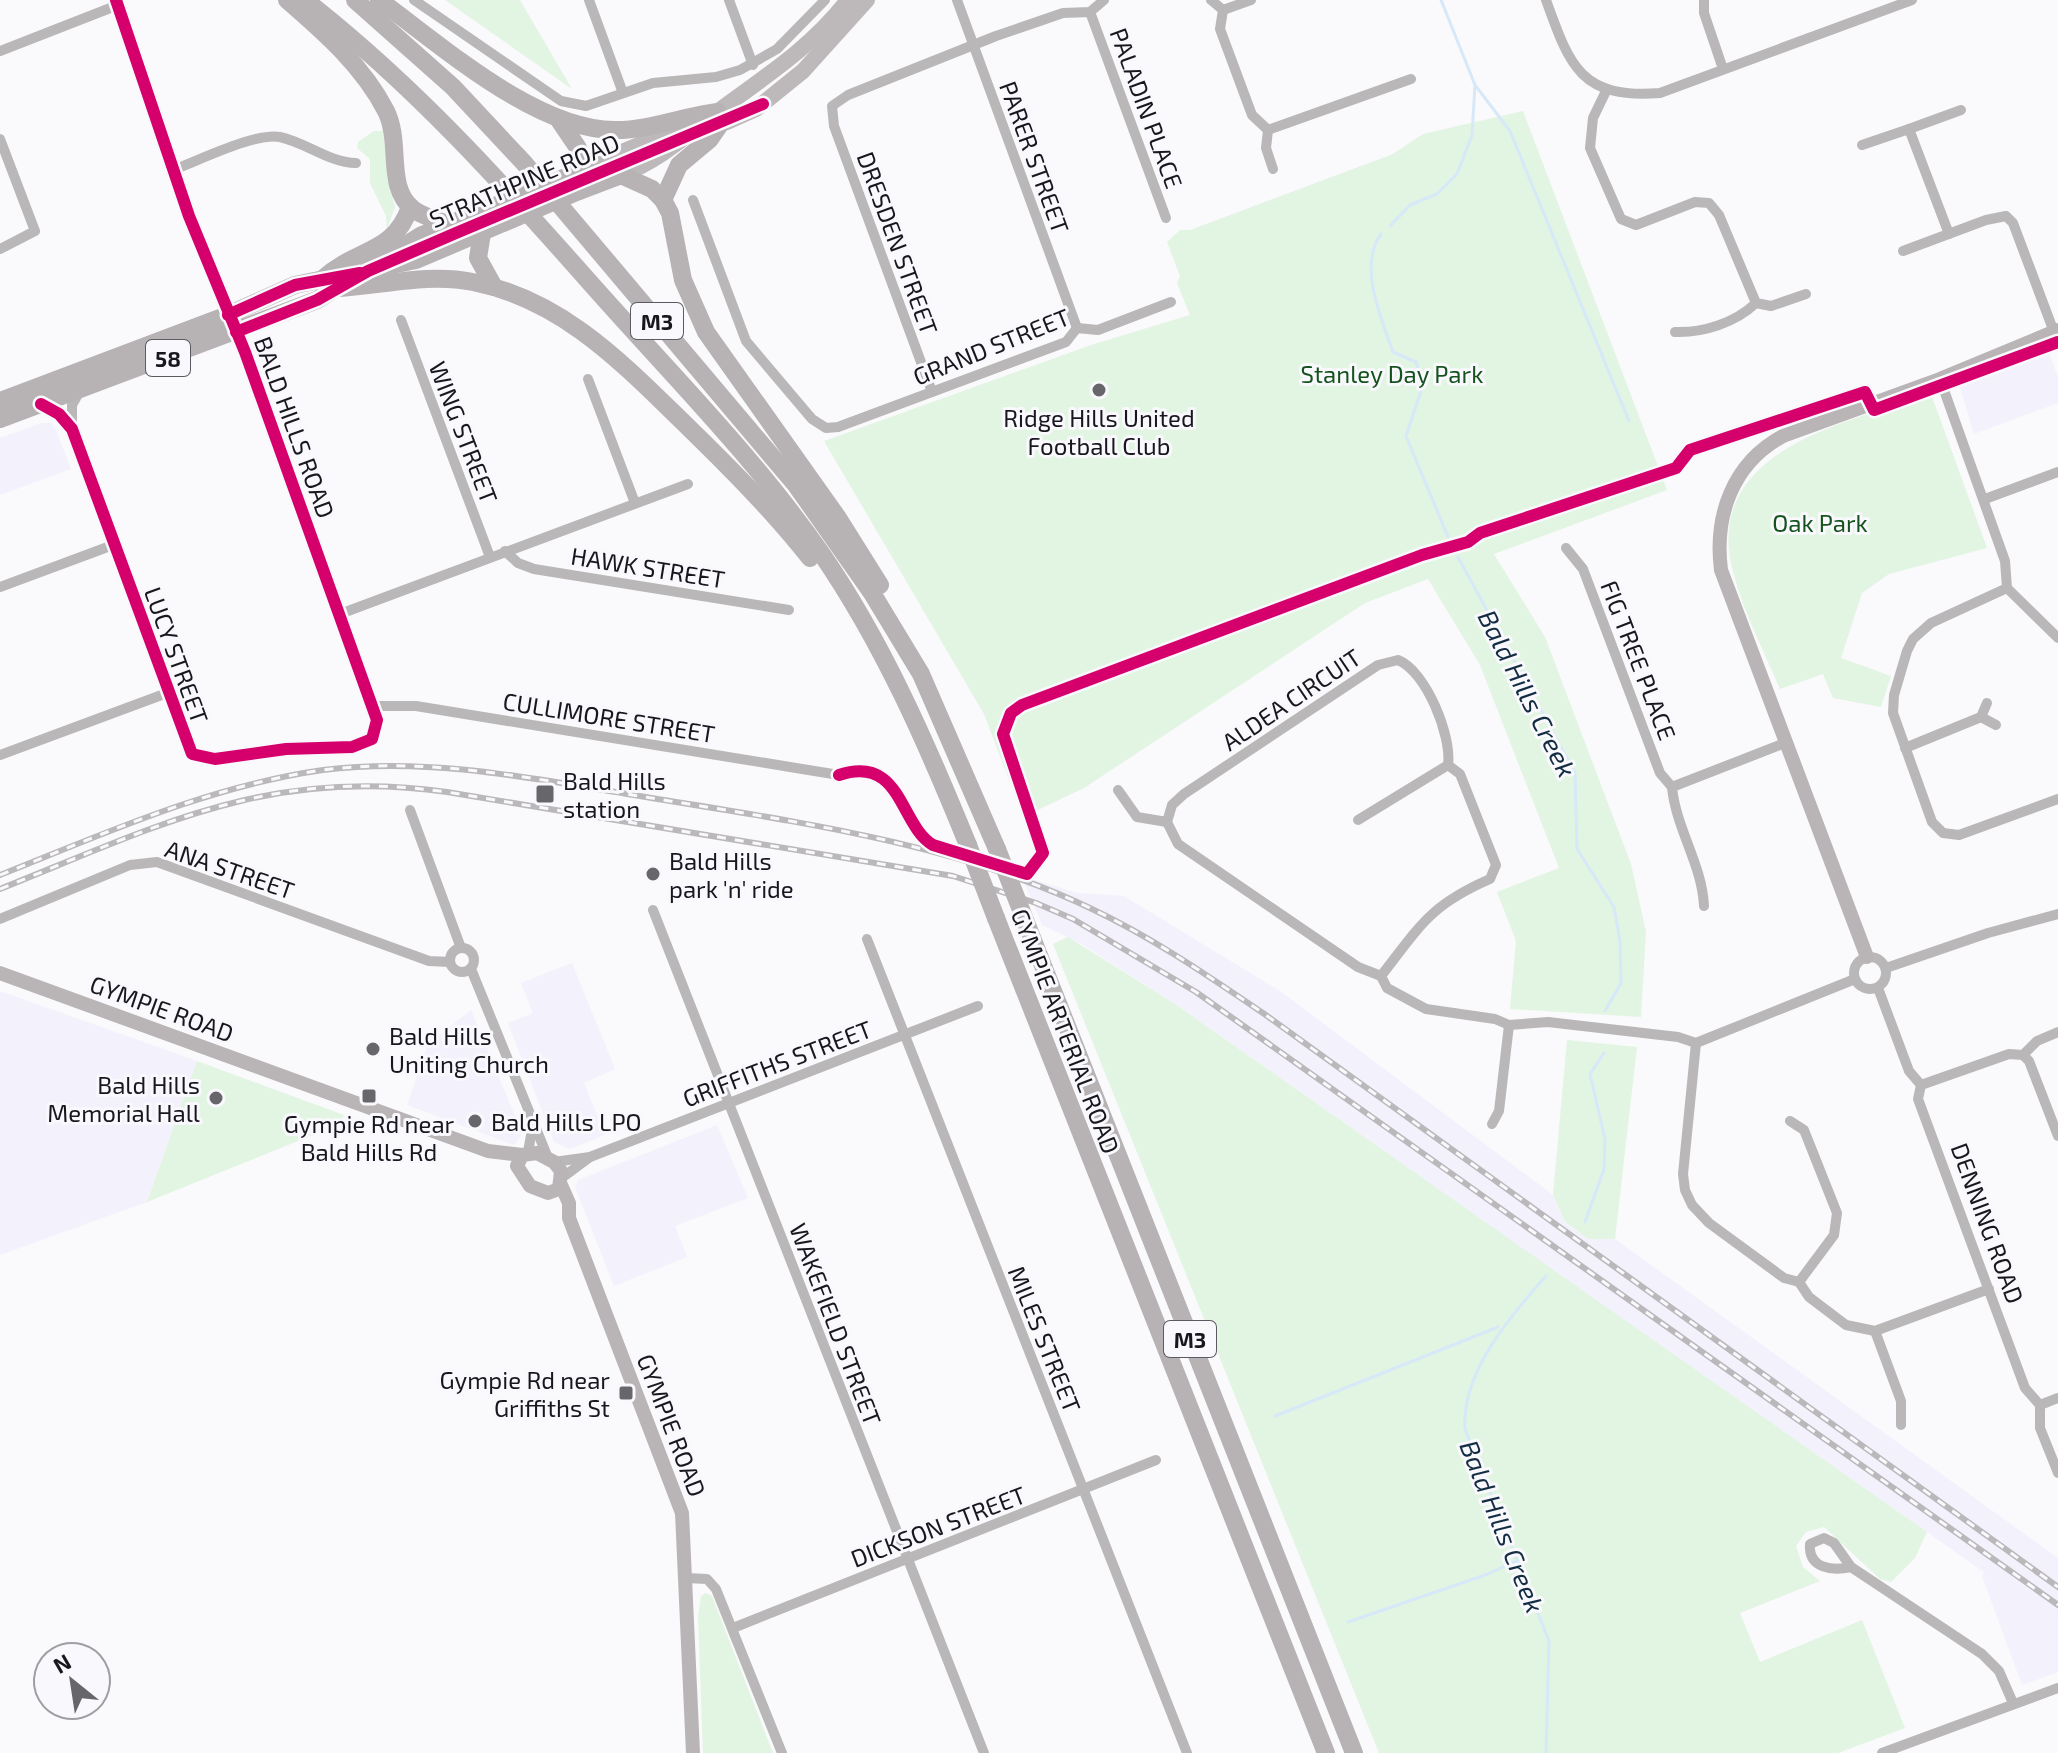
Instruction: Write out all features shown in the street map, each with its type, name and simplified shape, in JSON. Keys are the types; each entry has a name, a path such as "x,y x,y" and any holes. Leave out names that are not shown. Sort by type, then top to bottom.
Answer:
{"highway":[{"path":"287,0 350,60 381,102 397,143 396,181 410,207 447,224"},
{"name":"GYMPIE ARTERIAL ROAD","path":"305,0 418,95 501,182 779,497 820,552 923,734 1326,1753"},
{"name":"GYMPIE ARTERIAL ROAD","path":"355,0 453,87 525,164 796,485 872,593 921,674 997,849 1354,1753"},
{"path":"379,0 516,96 559,120 615,130 720,117"},
{"path":"663,200 679,165 710,139 720,117"},
{"path":"559,120 578,148 572,174"},
{"name":"STRATHPINE ROAD","path":"0,419 82,388 232,323 295,285 416,260 482,233 497,215 572,174"},
{"path":"621,175 652,189 663,200 670,213 683,280 702,324 856,545 912,646 921,674"},
{"name":"STRATHPINE ROAD","path":"0,401 340,288 412,241 447,224 497,215 621,175"},
{"path":"324,278 339,263 391,239 410,207"},
{"path":"482,233 478,258 494,287"},
{"path":"340,288 431,279 494,287 550,309 609,351 745,483 807,553 843,603 852,607"}],"main road":[{"path":"697,129 720,117 800,52 848,0"},
{"path":"720,117 750,112 781,92 839,35 867,0"},
{"name":"STRATHPINE ROAD","path":"572,174 646,142 697,129"},
{"name":"STRATHPINE ROAD","path":"621,175 666,154 697,129"},
{"path":"1867,957 1721,570 1718,546 1722,512 1738,475 1777,439 1940,379 2056,331"},
{"name":"GYMPIE ROAD","path":"0,973 488,1151 518,1171 530,1186 558,1185"},
{"name":"GYMPIE ROAD","path":"488,1151 551,1160 558,1185 569,1203 569,1218 675,1489 684,1523 693,1753"},
{"path":"518,1171 517,1163 525,1154"}],"street":[{"path":"414,0 567,103 586,106 653,83 716,77 753,65 777,49 825,0"},
{"path":"589,0 623,93"},
{"path":"729,0 753,65"},
{"name":"PARER STREET","path":"957,0 1077,328"},
{"path":"972,46 1063,13 1090,12 1104,0"},
{"path":"1211,0 1223,10"},
{"path":"1223,10 1251,0"},
{"path":"1546,0 1572,64 1606,91 1627,95 1660,93 1912,0"},
{"path":"1704,0 1704,13 1723,69"},
{"path":"0,51 117,2"},
{"name":"BALD HILLS ROAD","path":"117,2 173,170 340,614 377,720 376,735"},
{"path":"1223,10 1220,29 1252,115 1268,130"},
{"name":"PALADIN PLACE","path":"1090,12 1166,218"},
{"name":"DRESDEN STREET","path":"932,392 834,126 832,106 841,97 972,46"},
{"path":"1268,130 1411,79"},
{"path":"1606,91 1593,118 1590,148 1621,219 1636,225 1695,202 1709,203 1719,215 1756,303"},
{"path":"1862,145 1961,110"},
{"path":"1909,129 1949,234"},
{"path":"1268,130 1266,148 1273,169"},
{"path":"173,170 269,136 287,140 333,160 356,163"},
{"path":"0,139 35,231 0,249"},
{"name":"GRAND STREET","path":"693,200 746,341 812,419 826,428 838,427 1066,342 1077,328 1098,330 1171,302"},
{"path":"1903,251 2006,216 2013,223 2056,331"},
{"path":"1756,303 1771,306 1806,294"},
{"path":"1675,332 1697,333 1745,314 1756,303"},
{"name":"WING STREET","path":"401,320 490,557"},
{"path":"588,379 635,503"},
{"path":"1940,379 2005,561 2007,588 2058,638"},
{"path":"72,429 72,405 82,388"},
{"path":"41,404 59,414 72,429"},
{"name":"LUCY STREET","path":"72,429 188,749 199,757 352,747 368,743 376,735"},
{"path":"1985,499 2058,472"},
{"path":"340,614 688,484"},
{"path":"0,587 113,545"},
{"name":"FIG TREE PLACE","path":"1566,548 1583,569 1660,773 1672,787 1674,809 1703,884 1704,906"},
{"name":"HAWK STREET","path":"505,551 518,563 534,569 789,610"},
{"path":"2007,588 1931,623 1913,639 1893,704 1905,748 1932,822 1943,833 1959,835 2058,799"},
{"name":"ALDEA CIRCUIT","path":"1167,822 1172,805 1184,794 1378,665 1398,660 1409,664 1426,687 1448,744 1448,765 1460,774 1496,865 1490,879 1461,892 1429,914 1381,976"},
{"path":"0,755 167,693"},
{"name":"CULLIMORE STREET","path":"372,706 397,703 445,710 839,775"},
{"path":"1905,748 1981,717 1987,703"},
{"path":"1981,717 1996,725"},
{"path":"1672,787 1785,743"},
{"path":"1358,820 1448,765"},
{"path":"1118,790 1137,817 1167,822 1178,844 1358,967 1381,976 1387,988 1416,1005 1495,1019 1509,1025 1548,1022 1678,1037 1696,1043 1855,979"},
{"path":"410,810 461,948 473,954 471,969 533,1124 551,1160"},
{"name":"ANA STREET","path":"0,919 130,865 157,862 429,961 450,962"},
{"name":"WAKEFIELD STREET","path":"653,910 984,1753"},
{"path":"1886,968 1988,933 2058,914"},
{"name":"MILES STREET","path":"867,939 1187,1753"},
{"path":"461,948 452,954 450,962 457,970 471,969"},
{"path":"1867,957 1880,960 1886,968 1884,982 1878,988 1862,987 1855,979 1855,968 1867,957"},
{"name":"DENNING ROAD","path":"1878,988 1909,1071 1921,1085 1918,1099 2025,1388 2040,1405 2040,1428 2058,1473"},
{"name":"GRIFFITHS STREET","path":"551,1160 590,1157 978,1006"},
{"path":"1492,1124 1499,1111 1509,1025"},
{"path":"2023,1055 2037,1041 2058,1032"},
{"path":"1696,1043 1685,1190 1692,1205 1709,1223 1784,1278 1799,1282 1809,1297 1846,1325 1875,1331 1989,1289"},
{"path":"1921,1085 2009,1054 2023,1055 2029,1061 2058,1136"},
{"path":"1790,1121 1804,1130 1837,1213 1834,1235 1799,1282"},
{"path":"525,1154 533,1124"},
{"name":"GRIFFITHS STREET","path":"558,1185 590,1157"},
{"path":"1875,1331 1901,1401 1901,1425"},
{"path":"2040,1405 2058,1398"},
{"name":"DICKSON STREET","path":"733,1628 1156,1460"},
{"path":"1851,1567 1982,1654 1999,1671 2013,1703"},
{"path":"686,1578 704,1577 712,1582 782,1753"},
{"path":"1882,1753 2058,1688"}],"shaded area":[{"path":"2048,350 2058,377 2058,403 1974,434 1959,384"},
{"path":"41,423 51,423 55,428 71,469 0,495 0,438"},
{"path":"1022,876 1077,893 1124,896 1280,991 1553,1195 1565,1223 1588,1239 1615,1239 2058,1558 2058,1672 2022,1685 1982,1576 1984,1572 1172,1002 1080,943 1042,925"},
{"path":"572,963 615,1069 584,1083 605,1135 570,1149 554,1142 508,1023 533,1013 521,983"},
{"path":"0,991 197,1061 147,1202 0,1255"},
{"path":"471,1010 520,1128 521,1136 514,1145 407,1105 428,1044"},
{"path":"717,1125 748,1198 675,1226 687,1257 614,1286 575,1187 578,1180"}],"green space":[{"path":"445,0 520,0 572,89"},
{"name":"Stanley Day Park","path":"1523,111 1667,490 1494,554 1545,637 1631,864 1646,932 1641,1017 1510,1009 1516,941 1497,892 1559,868 1480,665 1428,579 1365,603 1084,788 1023,817 984,714 824,441 1091,345 1190,315 1177,283 1180,276 1167,242 1180,230 1190,230 1393,154 1423,134"},
{"path":"374,131 383,131 395,207 387,229 386,216 370,183 370,159 357,148 358,142"},
{"name":"Oak Park","path":"1931,394 1987,548 1889,574 1862,593 1841,658 1891,676 1881,707 1833,698 1823,674 1780,689 1745,608 1730,558 1730,520 1743,489 1765,464 1794,444 1828,428"},
{"path":"1068,937 1172,1002 1927,1532 1915,1558 1891,1582 1880,1579 1824,1527 1806,1532 1796,1546 1803,1567 1820,1581 1740,1613 1760,1662 1862,1620 1905,1728 1838,1753 1379,1753 1053,944"},
{"path":"1567,1040 1637,1047 1615,1239 1588,1239 1565,1222 1553,1195"},
{"path":"197,1061 344,1115 340,1124 147,1202"},
{"path":"706,1593 712,1596 773,1753 703,1753 698,1616 701,1596"}],"waterway":[{"name":"Bald Hills Creek","path":"1390,226 1410,205 1437,194 1457,174 1472,135 1475,85 1441,0"},
{"path":"1475,85 1510,131 1629,421"},
{"name":"Bald Hills Creek","path":"1381,234 1371,261 1374,292 1393,352 1416,362 1423,385 1406,436 1448,537"},
{"name":"Bald Hills Creek","path":"1458,557 1575,773 1577,849 1614,907 1620,941 1621,983 1605,1011"},
{"name":"Bald Hills Creek","path":"1585,1222 1604,1169 1605,1139 1590,1074 1604,1053"},
{"name":"Bald Hills Creek","path":"1546,1276 1504,1327 1480,1366 1466,1408 1465,1429 1549,1641 1546,1753"},
{"path":"1275,1416 1498,1327"},
{"path":"1348,1622 1488,1574 1516,1561"}],"railway":[{"path":"0,875 158,813 239,787 323,770 400,766 514,776 864,835 923,849 1037,885 1115,920 1263,1013 2058,1587"},
{"path":"0,889 112,843 217,807 270,795 325,788 383,786 447,792 953,876 1036,903 1073,919 1196,992 2058,1605"}],"cycle path":[{"path":"41,404 59,414 72,429 192,754 215,759 286,749 352,747 372,739 377,720 245,352 189,216 116,0"},
{"path":"236,332 317,300 368,271 763,104"},
{"path":"228,315 295,285 360,273"},
{"path":"839,775 860,771 875,774 897,795 913,823 933,845 1027,874 1043,853 1003,734 1011,713 1022,705 1422,555 1468,542 1480,533 1676,468 1690,450 1865,392 1874,410 2058,342"}],"place":[{"name":"Ridge Hills United Football Club","path":"1099,390"},
{"name":"Bald Hills station","path":"545,794"},
{"name":"Bald Hills park 'n' ride","path":"653,874"},
{"name":"Bald Hills Uniting Church","path":"373,1049"},
{"name":"Gympie Rd near Bald Hills Rd","path":"369,1096"},
{"name":"Bald Hills Memorial Hall","path":"216,1098"},
{"name":"Bald Hills LPO","path":"475,1121"},
{"name":"Gympie Rd near Griffiths St","path":"626,1393"}]}
